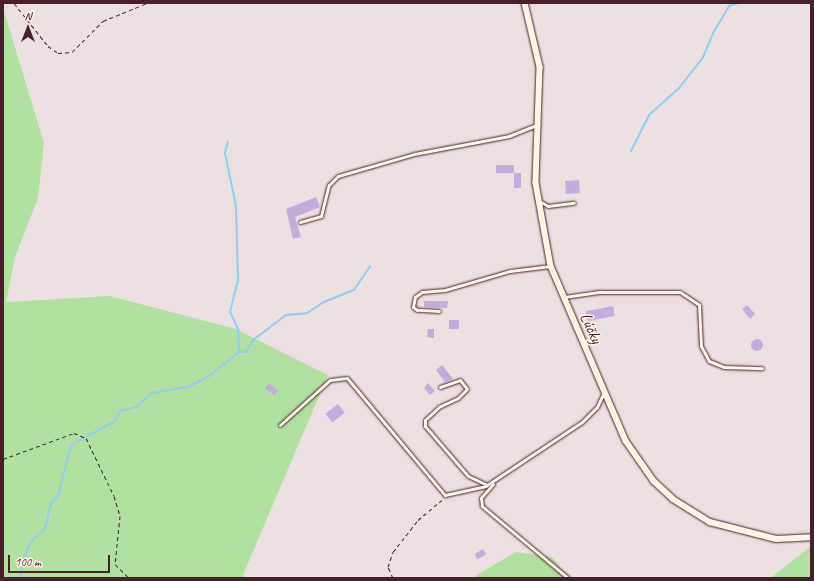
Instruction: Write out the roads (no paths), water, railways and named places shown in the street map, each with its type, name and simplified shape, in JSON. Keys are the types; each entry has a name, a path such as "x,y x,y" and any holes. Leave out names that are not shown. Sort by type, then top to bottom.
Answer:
{"street":[{"name":"Lúčky","path":"524,3 540,67 538,200 551,266 562,297 626,442 650,475 689,511 710,522 776,539 811,537"}],"lane":[{"path":"300,222 321,216 329,185 338,176 414,154 509,136 539,124"},
{"path":"538,200 548,206 574,203"},
{"path":"439,311 417,310 413,307 415,297 422,292 445,290 510,271 551,266"},
{"path":"562,297 608,291 680,292 699,305 701,346 709,362 724,367 762,368"},
{"path":"280,425 330,380 347,378 450,496 494,483"},
{"path":"440,387 460,380 467,389 458,398 439,406 425,420 425,426 468,476 487,485"},
{"path":"568,578 482,506 481,498 494,483 582,422 597,407 604,392"}],"waterway":[{"path":"631,151 649,115 679,88 703,57 713,33 729,6 738,3"},
{"path":"20,578 25,555 32,540 45,529 51,503 58,496 71,445 115,421 120,411 136,407 152,393 190,386 208,377 239,352 238,329 230,312 238,279 236,206 225,153 228,141"},
{"path":"239,352 246,352 253,340 286,315 307,313 324,302 354,290 370,266"}]}
